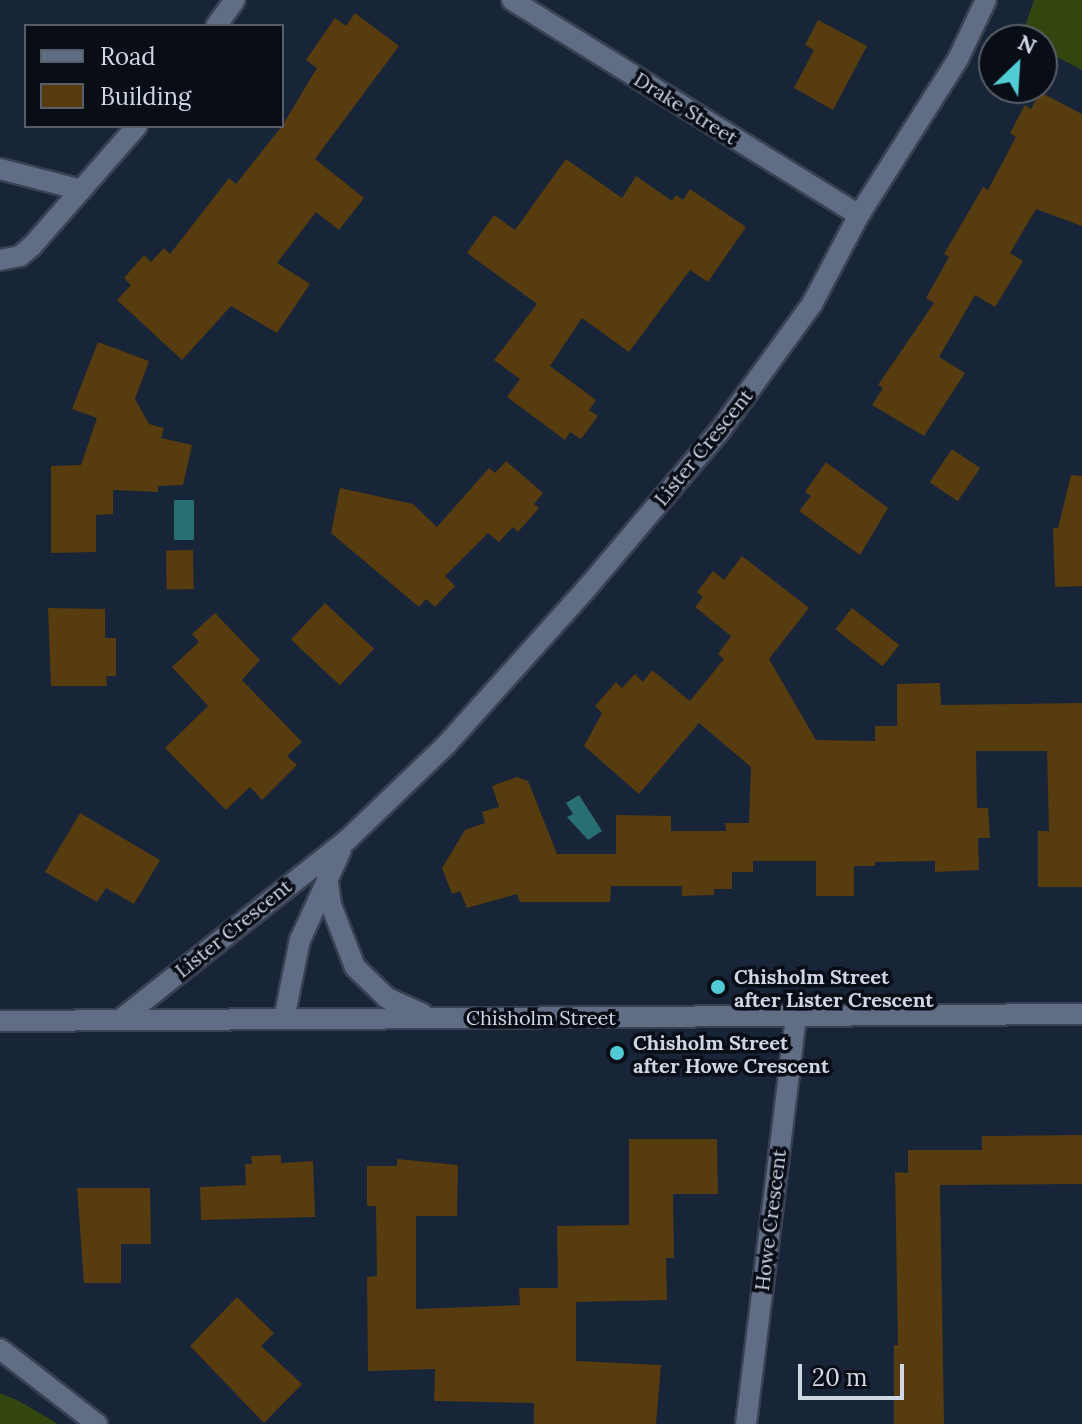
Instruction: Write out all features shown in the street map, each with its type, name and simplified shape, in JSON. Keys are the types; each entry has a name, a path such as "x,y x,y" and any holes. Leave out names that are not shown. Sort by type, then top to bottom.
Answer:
{"street":[{"path":"217,24 235,0"},
{"name":"Drake Street","path":"512,0 859,215"},
{"name":"Lister Crescent","path":"121,1019 347,840 447,744 719,432 812,304 859,215 958,59 986,0"},
{"path":"0,260 20,256 32,246 135,128"},
{"path":"0,169 81,190"},
{"name":"Lister Crescent","path":"284,1019 300,940 327,872 347,840"},
{"path":"327,872 331,905 355,967 387,998 430,1016"},
{"name":"Chisholm Street","path":"0,1021 1082,1014"},
{"name":"Howe Crescent","path":"746,1424 796,1016"},
{"path":"0,1349 97,1424"}],"shaded area":[{"path":"1034,0 1082,0 1082,70 1058,57 1058,24 1026,24"},
{"path":"174,500 194,500 194,540 174,540"},
{"path":"579,795 602,831 588,840 567,817 573,814 566,803"},
{"path":"0,1393 19,1401 58,1424 0,1424"}],"building":[{"path":"355,13 399,46 315,159 364,198 339,230 316,212 277,263 310,284 277,333 231,306 182,360 117,300 131,285 124,278 144,255 151,262 164,248 170,254 229,178 236,184 280,128 284,128 284,123 317,68 306,60 335,18 346,26"},
{"path":"818,20 867,46 833,110 794,88 814,50 805,45"},
{"path":"1058,101 1082,114 1082,226 1036,209 1010,253 1023,261 995,307 975,295 939,357 965,373 924,436 872,405 883,388 878,385 934,303 926,298 949,257 944,254 983,187 988,190 1016,137 1010,133 1025,105 1031,109 1034,104 1058,104"},
{"path":"566,159 622,198 636,176 672,201 676,195 683,200 690,189 746,227 708,282 690,270 629,352 582,318 550,366 596,400 589,410 598,416 581,439 570,432 565,440 507,397 520,379 494,360 537,304 467,253 494,215 515,230"},
{"path":"98,342 149,361 135,399 149,424 164,428 161,438 192,445 183,485 158,486 158,492 113,490 113,514 96,515 96,552 51,553 51,466 81,465 97,418 72,409"},
{"path":"952,449 980,468 958,501 930,482"},
{"path":"506,461 543,493 534,504 539,508 518,532 513,527 499,542 488,533 445,576 455,586 435,607 426,599 419,607 331,533 340,488 413,504 437,527 489,468 495,473"},
{"path":"826,462 888,508 860,555 799,511 811,496 805,492"},
{"path":"1071,475 1082,476 1082,586 1055,587 1053,528 1058,528"},
{"path":"166,550 193,550 194,589 167,589"},
{"path":"742,556 809,608 769,659 816,740 875,741 875,726 897,726 897,684 940,683 941,705 1082,703 1082,887 1038,887 1038,831 1049,831 1047,751 976,751 977,808 988,808 990,838 978,838 979,870 935,872 935,861 875,862 875,866 854,866 854,896 816,896 816,861 753,861 753,872 732,872 732,889 714,889 714,895 682,896 682,886 611,886 610,902 520,902 517,894 467,908 460,891 452,894 442,868 465,830 485,823 482,812 499,807 492,786 517,777 528,781 557,854 616,854 616,815 671,816 671,831 726,831 725,823 749,823 751,767 699,723 639,794 584,746 602,713 595,706 616,682 622,688 635,674 643,682 652,670 690,701 724,659 718,654 731,636 695,607 703,597 697,592 713,571 724,580"},
{"path":"325,603 374,649 340,685 291,640"},
{"path":"48,608 105,609 105,638 116,638 116,676 106,676 107,686 51,686"},
{"path":"852,608 899,645 883,666 835,629"},
{"path":"215,613 260,660 242,680 302,742 287,756 297,765 262,800 250,787 226,810 165,748 208,706 172,667 199,642 192,634"},
{"path":"80,813 160,860 134,904 106,888 97,902 45,872"},
{"path":"1082,1135 1082,1184 940,1185 944,1424 894,1424 894,1345 898,1345 895,1172 908,1173 908,1150 982,1150 982,1136"},
{"path":"629,1139 717,1139 718,1194 673,1194 674,1258 666,1258 667,1300 576,1302 576,1361 661,1365 656,1424 534,1424 534,1403 434,1401 435,1369 368,1371 367,1277 377,1276 376,1206 367,1206 367,1166 397,1166 397,1159 458,1165 457,1216 416,1216 416,1309 520,1305 519,1288 558,1288 557,1226 629,1225"},
{"path":"281,1155 281,1163 313,1161 315,1217 201,1220 200,1187 246,1185 245,1164 252,1164 251,1156"},
{"path":"77,1188 150,1188 151,1244 121,1244 121,1283 84,1283"},
{"path":"237,1297 274,1333 261,1346 302,1384 264,1423 190,1346"}],"place":[{"name":"Chisholm Street after Lister Crescent","path":"718,987"},
{"name":"Chisholm Street after Howe Crescent","path":"617,1053"}]}
